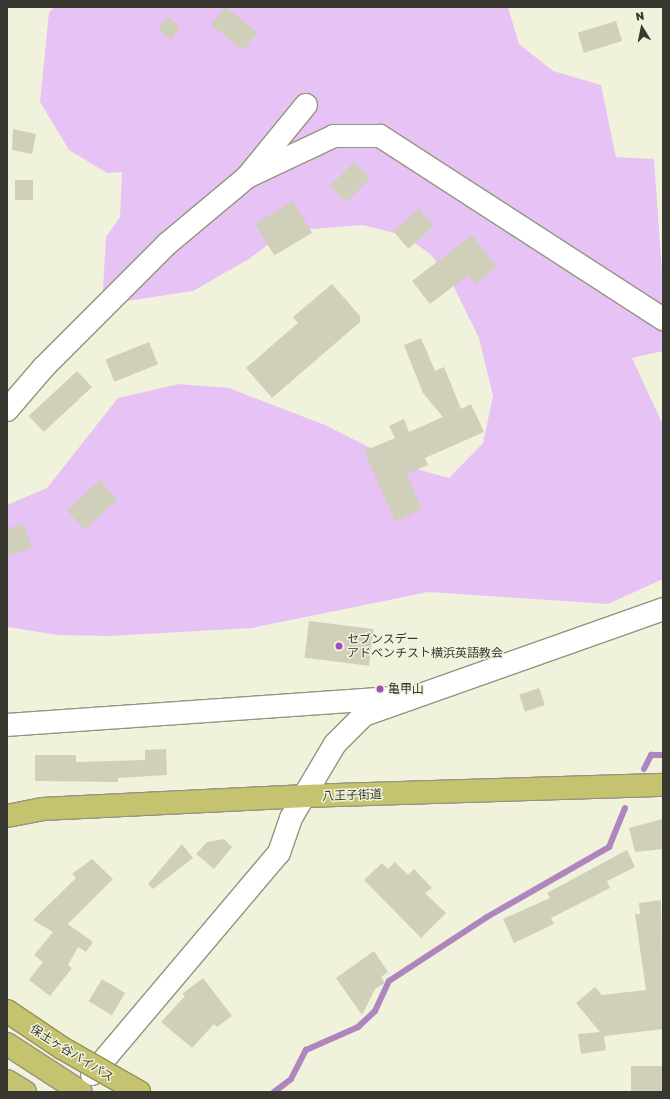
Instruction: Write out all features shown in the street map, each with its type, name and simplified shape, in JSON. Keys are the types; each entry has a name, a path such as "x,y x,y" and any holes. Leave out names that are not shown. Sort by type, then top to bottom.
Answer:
{"highway":[{"name":"八王子街道","path":"7,806 42,809 307,796 663,785"},
{"name":"八王子街道","path":"7,816 42,809"},
{"name":"保土ヶ谷バイパス","path":"7,1011 62,1048 139,1092"},
{"path":"7,1044 81,1092"},
{"path":"7,1081 24,1092"}],"street":[{"path":"7,410 44,367 168,244 247,177 306,105"},
{"path":"247,177 334,136 380,136 663,319"},
{"path":"92,1074 279,853 291,818 307,796 347,730 364,715 409,697 663,609"},
{"path":"7,725 409,697"}],"shaded area":[{"path":"55,7 508,7 519,44 553,71 601,85 616,157 654,159 663,287 663,351 632,358 663,425 663,579 608,604 428,592 252,628 110,636 58,635 7,627 7,505 47,488 118,398 179,384 229,388 325,425 406,466 449,478 483,443 493,396 479,338 448,275 430,254 405,236 363,225 286,231 249,259 193,291 120,302 103,290 106,237 120,217 122,172 107,173 69,150 40,102 49,12"}],"building":[{"path":"225,7 257,32 243,50 211,25"},
{"path":"167,17 180,26 171,39 158,30"},
{"path":"616,21 622,41 584,53 578,33"},
{"path":"13,129 36,134 32,154 12,150"},
{"path":"354,162 370,178 346,202 330,186"},
{"path":"15,180 33,180 33,200 15,200"},
{"path":"293,201 312,233 274,255 255,224"},
{"path":"419,209 434,226 408,249 393,231"},
{"path":"472,235 497,267 475,284 468,275 430,304 412,281"},
{"path":"332,284 360,316 360,322 272,398 246,368 298,323 293,317"},
{"path":"421,338 435,371 444,367 461,409 471,404 484,432 425,458 428,465 407,474 422,509 395,521 364,451 395,438 389,426 404,419 409,432 443,417 423,393 404,345"},
{"path":"149,342 158,364 114,382 105,360"},
{"path":"77,371 92,387 44,432 29,416"},
{"path":"100,480 118,499 85,530 67,511"},
{"path":"23,523 32,547 7,557 7,529"},
{"path":"309,621 374,629 369,666 304,658"},
{"path":"539,688 545,705 525,712 519,695"},
{"path":"166,749 167,775 118,778 118,782 35,781 35,755 76,755 76,762 145,760 145,750"},
{"path":"663,819 663,849 635,852 629,828"},
{"path":"224,839 232,847 214,869 196,854 207,842"},
{"path":"182,844 193,858 153,889 148,884"},
{"path":"627,850 635,867 607,881 610,888 551,918 554,924 514,943 503,919 550,898 547,893"},
{"path":"92,859 113,879 68,924 93,942 86,952 78,947 68,965 72,968 50,996 29,980 43,962 34,955 53,932 33,920 76,878 72,874"},
{"path":"395,862 408,875 414,869 432,888 425,893 446,913 421,938 364,880 382,863 388,869"},
{"path":"661,900 663,1029 604,1036 606,1050 581,1054 578,1034 600,1032 576,1003 595,987 602,995 646,990 635,914 640,914 639,903"},
{"path":"374,951 388,972 381,977 385,983 375,989 362,1015 336,978"},
{"path":"203,978 232,1016 217,1027 214,1024 192,1048 161,1022 185,996 182,994"},
{"path":"102,979 125,993 112,1015 89,1001"},
{"path":"631,1066 663,1066 663,1092 631,1092"}],"waterway":[{"path":"644,769 651,755 663,755"},
{"path":"274,1092 291,1079 306,1050 358,1027 375,1011 389,981 487,917 609,847 625,808"}],"place":[{"name":"セブンスデー アドベンチスト横浜英語教会","path":"339,646"},
{"name":"亀甲山","path":"380,689"}]}
